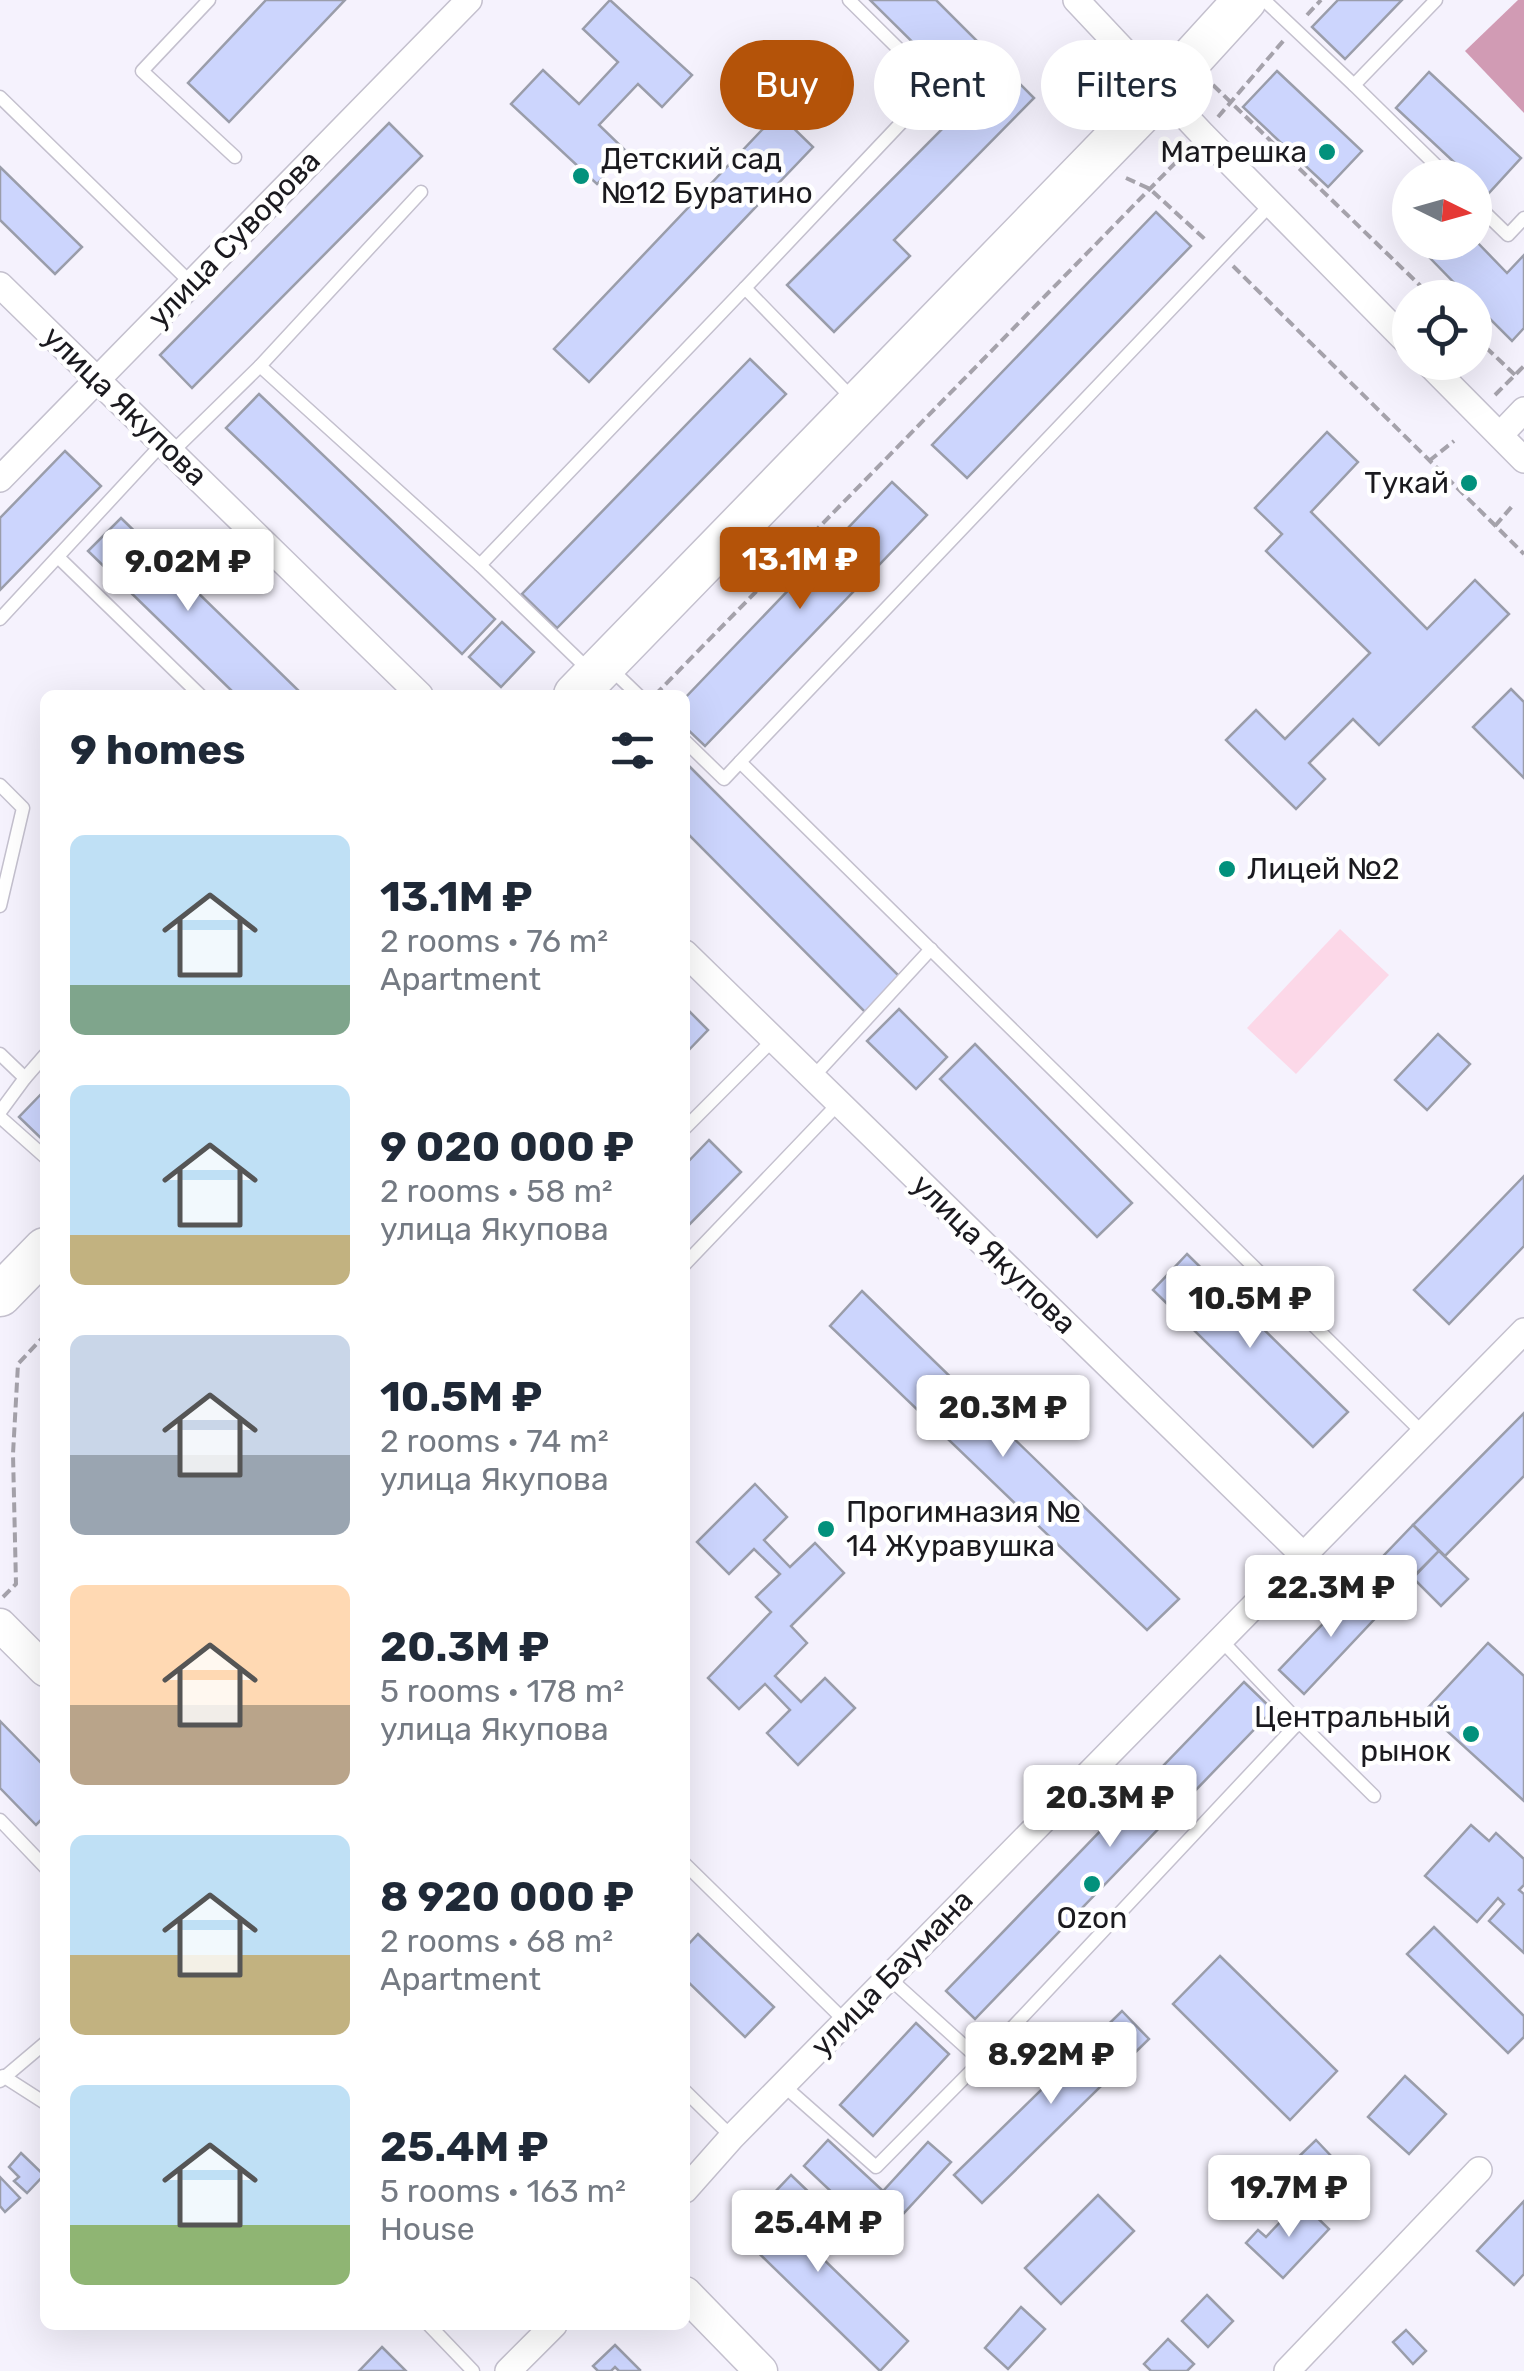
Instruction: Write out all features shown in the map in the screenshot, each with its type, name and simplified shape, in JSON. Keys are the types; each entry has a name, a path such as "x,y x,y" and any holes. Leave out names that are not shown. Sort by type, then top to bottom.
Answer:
{"main road":[{"path":"1209,40 1245,0"},
{"path":"592,678 1124,130"},
{"path":"1,1295 40,1253"}],"street":[{"name":"улица Суворова","path":"0,479 469,0"},
{"path":"1076,0 1114,40"},
{"path":"1200,130 1392,326"},
{"name":"улица Якупова","path":"0,284 415,690"},
{"path":"1445,380 1524,460"},
{"path":"1500,435 1524,410"},
{"name":"улица Якупова","path":"690,958 1302,1554"},
{"name":"улица Баумана","path":"690,2184 888,1977 1524,1331"},
{"path":"0,1624 40,1665"},
{"path":"1287,2371 1479,2170"},
{"path":"690,2298 761,2371"},
{"path":"508,2371 549,2330"}],"lane":[{"path":"209,0 142,71 236,156"},
{"path":"480,565 936,86 849,0"},
{"path":"1264,0 1431,160"},
{"path":"1354,85 1436,0"},
{"path":"0,97 191,283"},
{"path":"0,619 168,448 260,366 422,192"},
{"path":"690,746 724,779 1272,203"},
{"path":"1492,219 1508,235 1524,218"},
{"path":"745,288 858,404"},
{"path":"260,366 480,565 592,678 624,690"},
{"path":"58,557 195,690"},
{"path":"740,762 1422,1433"},
{"path":"0,785 23,808 0,906"},
{"path":"813,1078 931,950"},
{"path":"690,1122 774,1040"},
{"path":"0,1054 26,1078"},
{"path":"40,1061 0,1114 40,1151"},
{"path":"690,1259 839,1103"},
{"path":"1220,1638 1374,1796"},
{"path":"783,2085 876,2167 981,2061 1298,1722"},
{"path":"0,1820 40,1862"},
{"path":"690,1869 845,2021"},
{"path":"888,1977 981,2061"},
{"path":"40,2047 1,2079 40,2101"},
{"path":"690,2096 732,2137"},
{"path":"434,2330 473,2371"}],"path":[{"path":"1213,123 1321,0"},
{"path":"1213,85 1415,280"},
{"path":"660,690 1182,156"},
{"path":"1126,178 1150,188 1222,256 1524,554"},
{"path":"1492,353 1516,376"},
{"path":"1496,396 1524,366"},
{"path":"1429,460 1454,441"},
{"path":"1495,526 1514,504"},
{"path":"0,1600 16,1584 13,1454 18,1364 40,1340"}],"shaded area":[{"path":"1518,0 1524,0 1524,113 1465,51"},
{"path":"1340,929 1389,975 1296,1074 1247,1028"}],"building":[{"path":"266,0 345,0 229,122 188,83"},
{"path":"610,0 692,75 662,107 638,84 599,125 627,152 597,184 511,104 543,70 579,104 618,62 583,29"},
{"path":"870,0 936,0 976,40 910,40"},
{"path":"1338,0 1402,0 1345,59 1312,27"},
{"path":"1277,71 1362,151 1328,187 1243,107"},
{"path":"1429,72 1521,158 1492,190 1492,160 1452,160 1396,108"},
{"path":"1021,85 1034,98 1021,111"},
{"path":"389,123 422,156 192,388 160,355"},
{"path":"762,130 796,130 813,147 589,382 554,349"},
{"path":"941,130 1002,130 894,240 910,256 834,332 787,285"},
{"path":"0,167 82,247 55,274 0,220"},
{"path":"1156,212 1191,246 967,478 932,445"},
{"path":"1524,255 1524,328 1512,341 1492,321 1492,280 1451,280 1432,260 1492,258 1507,273"},
{"path":"750,359 786,394 557,628 522,594"},
{"path":"259,394 495,619 462,654 226,428"},
{"path":"1327,432 1358,462 1311,512 1427,629 1475,580 1509,614 1379,745 1353,719 1309,763 1325,779 1296,809 1226,740 1256,710 1285,739 1370,653 1266,551 1282,534 1255,508"},
{"path":"65,451 101,486 0,590 0,518"},
{"path":"892,482 927,515 705,746 690,732 690,693"},
{"path":"121,518 298,690 231,690 88,551"},
{"path":"502,622 534,652 501,687 469,657"},
{"path":"1511,689 1524,702 1524,778 1473,727"},
{"path":"690,767 902,979 867,1014 690,836"},
{"path":"899,1009 947,1057 916,1089 867,1041"},
{"path":"690,1012 708,1030 690,1049"},
{"path":"1438,1034 1470,1064 1427,1110 1395,1080"},
{"path":"975,1044 1132,1203 1097,1237 940,1079"},
{"path":"40,1095 40,1137 19,1117"},
{"path":"709,1140 741,1172 690,1224 690,1160"},
{"path":"1524,1176 1524,1246 1449,1324 1414,1290"},
{"path":"1187,1254 1348,1412 1313,1447 1153,1290"},
{"path":"862,1291 1179,1599 1147,1630 830,1326"},
{"path":"1524,1413 1524,1476 1445,1556 1413,1525"},
{"path":"755,1484 787,1517 764,1540 790,1567 815,1543 844,1573 791,1626 807,1643 775,1676 801,1702 825,1678 855,1708 798,1765 767,1733 790,1710 765,1684 739,1709 708,1678 771,1612 756,1597 780,1574 754,1549 729,1574 697,1542"},
{"path":"1413,1525 1439,1551 1392,1598 1366,1574"},
{"path":"1439,1551 1468,1579 1441,1606 1413,1578"},
{"path":"1359,1586 1384,1609 1304,1694 1279,1670"},
{"path":"1488,1643 1524,1676 1524,1801 1425,1711"},
{"path":"1244,1682 1273,1710 975,2019 946,1991"},
{"path":"0,1721 40,1762 40,1821 36,1825 0,1788"},
{"path":"1471,1825 1489,1841 1496,1833 1524,1859 1524,1885 1519,1890 1524,1894 1524,1953 1489,1921 1504,1904 1498,1898 1477,1922 1425,1876"},
{"path":"1434,1927 1524,2016 1524,2037 1508,2053 1407,1954"},
{"path":"698,1934 774,2007 745,2037 690,1984 690,1943"},
{"path":"1220,1956 1337,2071 1290,2120 1173,2004"},
{"path":"1122,2011 1149,2039 982,2203 954,2175"},
{"path":"916,2023 949,2054 873,2136 840,2105"},
{"path":"1405,2076 1446,2114 1409,2154 1368,2117"},
{"path":"828,2140 883,2191 928,2142 951,2162 904,2213 898,2208 875,2233 804,2166"},
{"path":"1316,2140 1368,2195 1343,2218 1291,2164"},
{"path":"21,2153 40,2171 40,2179 27,2193 14,2181 19,2177 9,2167"},
{"path":"791,2175 815,2198 788,2225 908,2341 880,2371 737,2232"},
{"path":"0,2177 20,2198 5,2212 0,2206"},
{"path":"1098,2195 1134,2231 1061,2304 1025,2268"},
{"path":"1300,2201 1329,2229 1283,2278 1246,2243 1258,2230 1266,2237"},
{"path":"1524,2201 1524,2274 1514,2285 1477,2251"},
{"path":"1207,2295 1233,2321 1208,2347 1182,2321"},
{"path":"1021,2307 1045,2329 1008,2369 985,2348"},
{"path":"1406,2330 1426,2351 1413,2364 1393,2342"},
{"path":"1168,2339 1194,2364 1187,2371 1151,2371 1144,2364"},
{"path":"615,2345 639,2371 619,2371 615,2367 598,2371 593,2366"},
{"path":"382,2347 406,2371 359,2371"}],"place":[{"name":"Матрешка","path":"1327,152"},
{"name":"Детский сад №12 Буратино","path":"581,176"},
{"name":"Тукай","path":"1469,483"},
{"name":"Лицей №2","path":"1227,869"},
{"name":"Прогимназия № 14 Журавушка","path":"826,1529"},
{"name":"Центральный рынок","path":"1471,1734"},
{"name":"Ozon","path":"1092,1884"}]}
